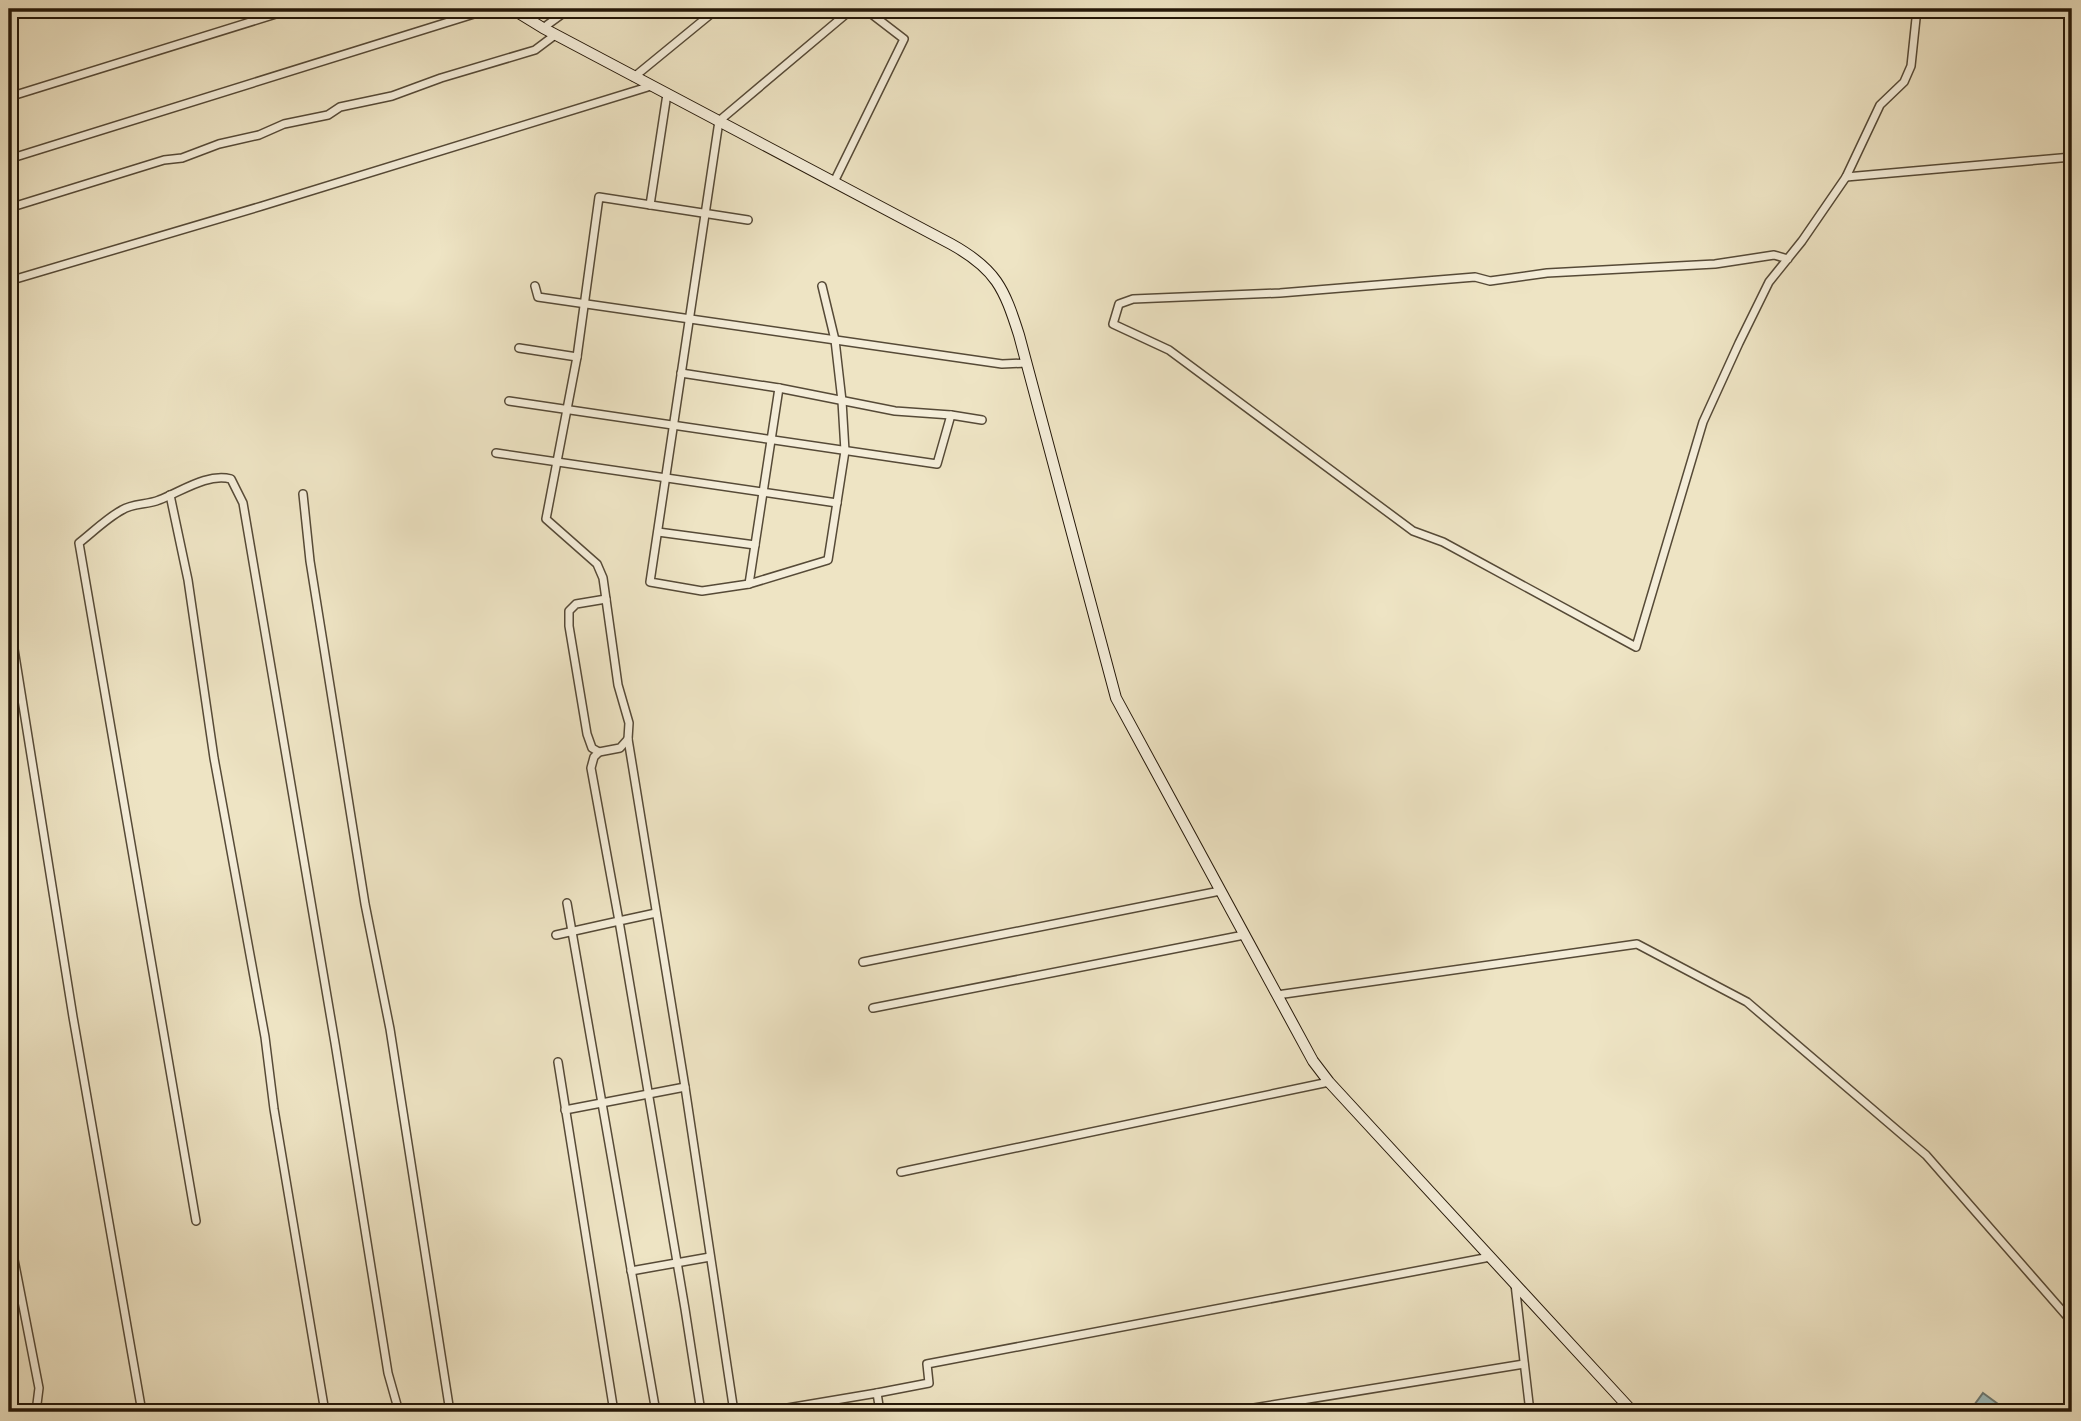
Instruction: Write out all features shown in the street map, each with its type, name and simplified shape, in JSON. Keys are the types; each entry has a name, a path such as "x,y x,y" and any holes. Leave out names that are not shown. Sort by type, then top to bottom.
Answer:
{"main road":[{"path":"512,9 555,35 973,256 990,271 1001,286 1011,309 1027,363 1116,698 1313,1061 1329,1082 1633,1412"}],"street":[{"path":"9,97 292,9"},
{"path":"9,159 490,9"},
{"path":"543,28 569,9"},
{"path":"634,77 717,9"},
{"path":"822,286 835,340 845,451 828,561 749,584 702,591 650,582 719,121 852,9"},
{"path":"834,182 904,39 865,9"},
{"path":"1788,259 1774,255 1715,264 1547,274 1490,281 1475,277 1280,293 1133,299 1119,304 1113,324 1169,350 1413,531 1443,542 1636,647 1703,422 1769,282 1788,259 1846,177 1880,106 1904,82 1911,66 1917,9"},
{"path":"9,208 164,160 182,158 219,144 259,135 284,124 328,115 340,107 392,96 441,78 535,50 555,35"},
{"path":"9,281 651,86"},
{"path":"650,205 667,94"},
{"path":"1846,177 2072,157"},
{"path":"734,1412 685,1087 628,740 629,723 618,685 603,578 597,564 546,519 577,357 599,197 748,220"},
{"path":"535,286 538,297 1002,364 1027,363"},
{"path":"519,348 577,357"},
{"path":"681,373 779,388 895,411 982,419"},
{"path":"749,584 779,388"},
{"path":"509,401 937,464 951,415"},
{"path":"496,453 837,503"},
{"path":"197,1221 79,543 123,509 159,501 201,482 225,478 231,479 243,503 388,1373 399,1412"},
{"path":"303,494 310,561 365,904 390,1029 450,1412"},
{"path":"170,495 188,580 216,771 265,1037 274,1109 325,1412"},
{"path":"658,532 755,545"},
{"path":"599,752 592,748 587,734 569,626 569,611 576,604 606,599"},
{"path":"9,618 73,1017 142,1412"},
{"path":"628,740 620,748 599,752 594,757 591,768 620,921 701,1412"},
{"path":"863,962 1220,891"},
{"path":"566,903 656,1412"},
{"path":"556,935 656,913"},
{"path":"873,1008 1244,935"},
{"path":"1277,995 1637,944 1747,1002 1926,1155 2072,1322"},
{"path":"9,978 14,1004 9,1016"},
{"path":"558,1062 614,1412"},
{"path":"901,1172 1329,1082"},
{"path":"565,1110 685,1087"},
{"path":"9,1234 39,1388 36,1412"},
{"path":"632,1271 710,1257"},
{"path":"764,1412 788,1410 929,1383 927,1364 1490,1257"},
{"path":"1514,1284 1530,1412"},
{"path":"1229,1412 1524,1364"},
{"path":"877,1392 880,1412"},
{"path":"827,1402 829,1412"}],"water":[{"path":"1983,1393 2009,1412 1969,1412"}]}
